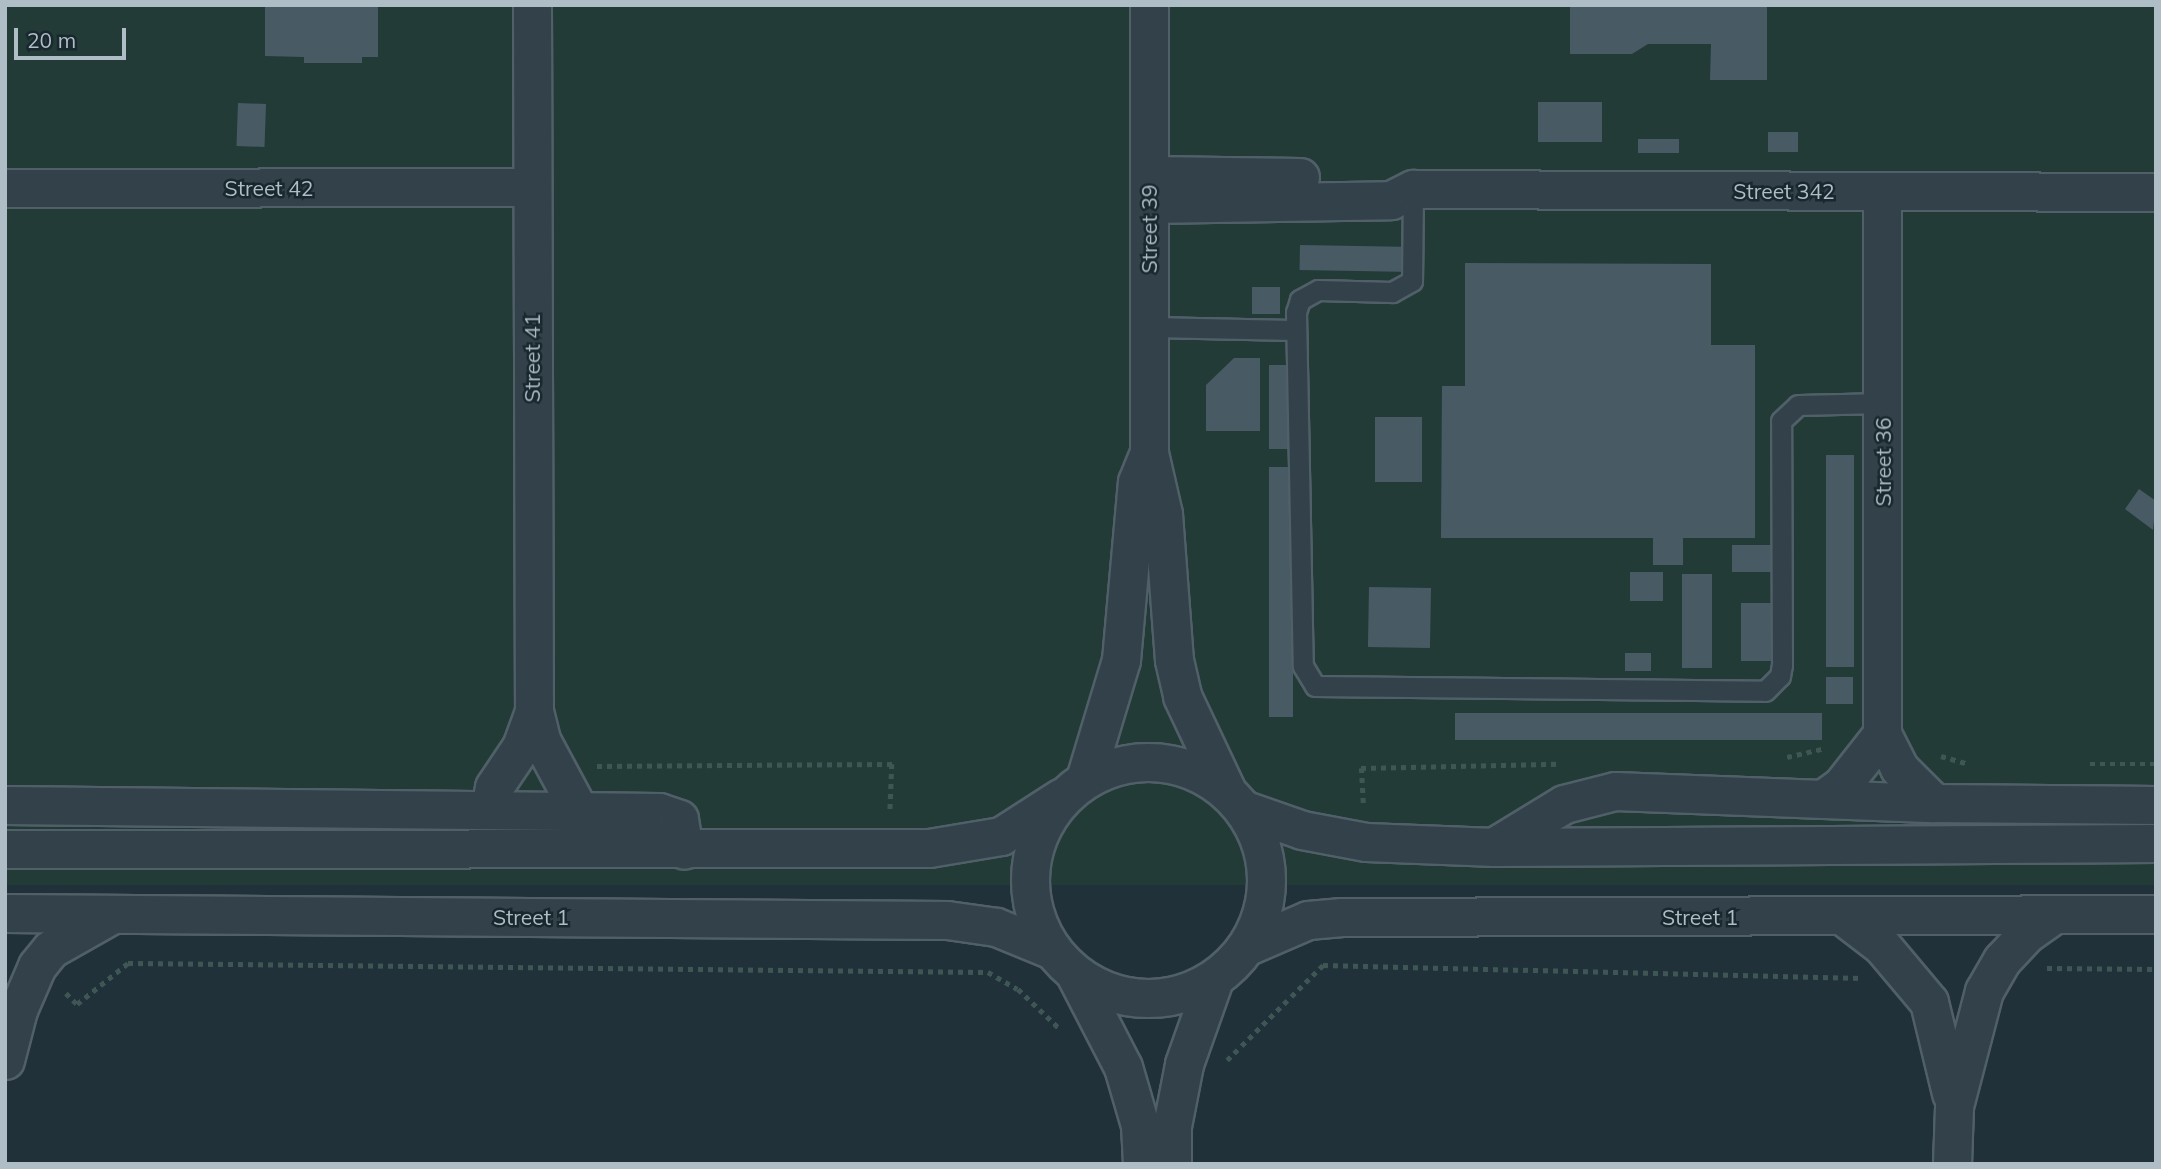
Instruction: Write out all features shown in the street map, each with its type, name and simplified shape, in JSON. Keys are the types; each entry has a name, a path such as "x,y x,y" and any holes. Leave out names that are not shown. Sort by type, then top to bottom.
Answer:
{"street":[{"name":"Street 41","path":"533,5 534,711 554,766 578,809"},
{"name":"Street 39","path":"1149,5 1149,453 1163,514 1174,660 1182,696 1236,799"},
{"name":"Street 342","path":"1149,190 1392,178 1413,189 2156,192"},
{"name":"Street 42","path":"5,188 532,187"},
{"name":"Street 36","path":"1881,191 1882,734 1899,768 1934,803"},
{"name":"Street 39","path":"1073,788 1121,660 1137,482 1149,453"},
{"name":"Street 41","path":"490,808 494,788 521,747 534,711"},
{"path":"1823,799 1842,785 1882,734"},
{"path":"5,849 889,850 953,846 1001,835 1073,788 1132,761 1182,765 1236,799 1302,830 1366,842 1495,847 2156,843"},
{"path":"1073,788 1039,832 1029,872 1034,913 1052,950 1076,976 1123,1067 1140,1125 1142,1164"},
{"path":"1495,847 1564,804 1615,791 1934,803 2156,805"},
{"path":"1076,976 1119,997 1168,999 1213,982 1250,945 1266,900 1265,852 1236,799"},
{"path":"5,806 490,808 670,813 684,828 684,850"},
{"name":"Street 1","path":"5,913 947,920 996,926 1052,950"},
{"path":"1952,1164 1954,1106 1984,991 2002,960 2026,934 2055,914"},
{"name":"Street 1","path":"1250,945 1308,920 1342,918 2156,914"},
{"path":"5,1060 18,1010 37,966 51,949 110,915"},
{"path":"1843,916 1882,946 1929,1002 1954,1106"},
{"path":"1172,1164 1172,1126 1184,1064 1213,982"}],"lane":[{"path":"1413,189 1412,281 1392,292 1308,293 1300,300 1295,330 1303,667 1307,678 1326,689 1765,691 1780,676 1782,665 1782,421 1798,405 1883,403"},
{"path":"1149,327 1295,330"}],"path":[{"path":"554,766 892,764 889,850"}],"green space":[{"path":"5,5 2156,5 2156,885 5,885"}],"building":[{"path":"265,5 378,5 378,57 362,57 362,63 304,63 304,57 265,56"},
{"path":"1570,5 1767,5 1767,80 1710,80 1711,44 1648,44 1632,54 1570,54"},
{"path":"1538,102 1602,102 1602,142 1538,142"},
{"path":"238,103 266,104 264,147 236,146"},
{"path":"1768,132 1798,132 1798,152 1768,152"},
{"path":"1638,139 1679,139 1679,153 1638,153"},
{"path":"1300,245 1414,247 1414,272 1300,270"},
{"path":"1465,263 1711,264 1711,345 1755,345 1755,538 1683,538 1683,565 1653,565 1653,538 1441,538 1442,386 1465,386"},
{"path":"1252,287 1280,287 1280,314 1252,314"},
{"path":"1234,358 1260,358 1260,431 1206,431 1206,385"},
{"path":"1269,365 1293,365 1293,449 1269,449"},
{"path":"1375,417 1422,417 1422,482 1375,482"},
{"path":"1826,455 1854,455 1854,667 1826,667"},
{"path":"1269,467 1293,467 1293,717 1269,717"},
{"path":"2139,489 2156,501 2153,530 2125,509"},
{"path":"1732,545 1774,545 1774,572 1732,572"},
{"path":"1630,572 1663,572 1663,601 1630,601"},
{"path":"1682,574 1712,574 1712,668 1682,668"},
{"path":"1369,587 1431,588 1430,648 1368,647"},
{"path":"1741,603 1771,603 1771,661 1741,661"},
{"path":"1625,653 1651,653 1651,671 1625,671"},
{"path":"1826,677 1853,677 1853,704 1826,704"},
{"path":"1455,713 1822,713 1822,740 1455,740"}]}
